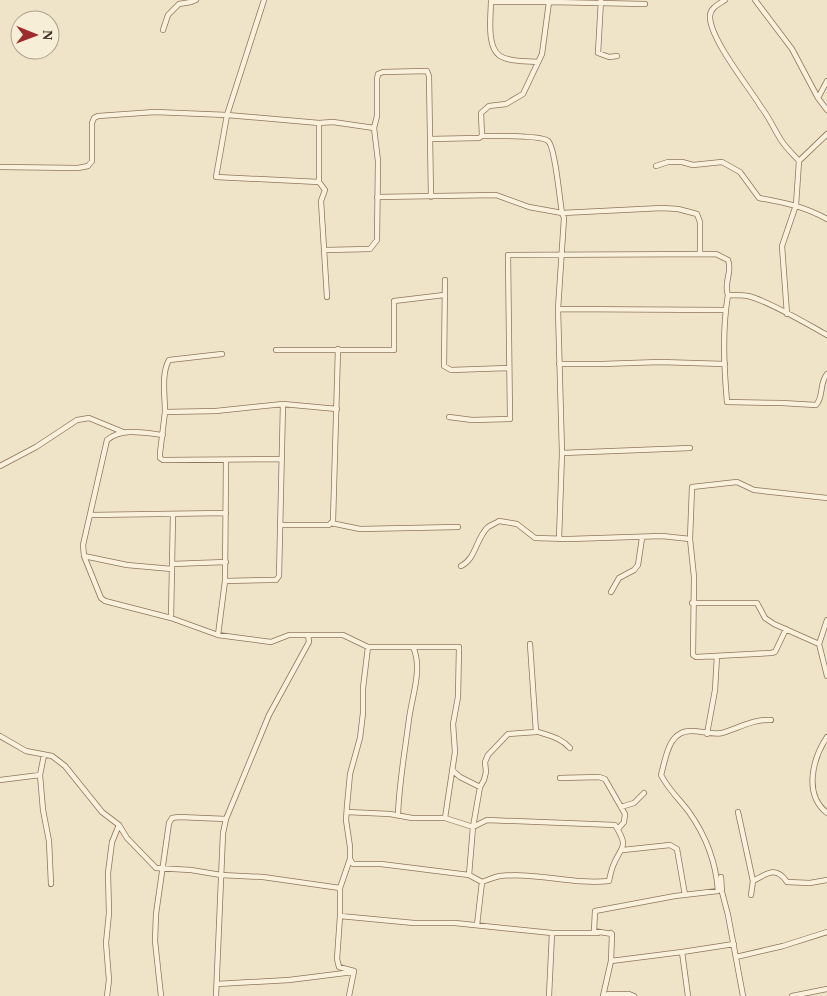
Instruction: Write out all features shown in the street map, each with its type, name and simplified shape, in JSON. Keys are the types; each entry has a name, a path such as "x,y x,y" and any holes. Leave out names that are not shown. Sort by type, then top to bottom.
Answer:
{"street":[{"path":"163,30 168,15 179,4 196,0"},
{"path":"264,0 227,115 216,178 319,182"},
{"path":"725,0 715,6 710,13 714,32 726,55 762,108 782,142 799,161"},
{"path":"755,0 792,49 818,98 827,110"},
{"path":"538,62 509,60 499,55 493,46 490,33 491,1 645,4"},
{"path":"482,136 481,113 490,106 506,104 523,94 542,54 549,2"},
{"path":"601,2 598,53 617,56"},
{"path":"326,250 370,249 377,240 378,161 374,128 377,116 376,79 378,74 383,72 427,71 429,76 431,197"},
{"path":"818,98 827,81"},
{"path":"0,167 78,168 88,166 92,161 92,123 94,118 98,116 155,112 227,115 319,123 332,122 374,128"},
{"path":"319,123 319,182 324,190 321,201 326,250 327,297"},
{"path":"787,314 782,246 796,205 799,161 827,134"},
{"path":"430,139 479,138 482,136 536,138 550,142 564,218 558,309 562,453 559,539"},
{"path":"656,166 668,162 682,162 693,165 722,162 740,172 759,198 796,205 827,219"},
{"path":"377,197 496,195 529,207 562,213 662,208 698,214 700,222 700,254"},
{"path":"449,417 472,420 510,419 508,255 716,254 728,260 730,265 725,310 727,402 816,405 820,401 822,381 827,374"},
{"path":"445,280 444,366 451,370 508,368"},
{"path":"728,295 748,296 769,304 827,335"},
{"path":"276,350 394,350 394,301 444,296"},
{"path":"558,309 725,310"},
{"path":"331,523 334,520 338,349"},
{"path":"222,354 169,360 166,366 165,412 160,458 163,460 282,459"},
{"path":"559,364 660,362 725,364"},
{"path":"165,412 216,411 283,404 337,409"},
{"path":"226,581 276,580 279,576 283,404"},
{"path":"0,466 36,447 78,420 90,418 124,432"},
{"path":"163,435 124,432 114,434 107,440 83,545 84,556 101,598 105,601 172,618 218,635 271,642 289,635 343,634 368,647 459,646 458,697 453,724 455,752 445,818"},
{"path":"562,453 690,448"},
{"path":"218,635 226,581 226,460"},
{"path":"786,629 775,652 696,657 693,655 692,603 694,577 690,539 692,487 737,482 754,490 827,498"},
{"path":"90,515 226,513"},
{"path":"172,618 173,514"},
{"path":"461,566 468,563 479,540 488,528 499,521 517,524 535,538 642,538 662,536 690,539"},
{"path":"280,525 331,523 360,529 458,527"},
{"path":"611,592 619,578 634,570 638,565 642,538"},
{"path":"84,556 135,566 172,567 226,562"},
{"path":"692,603 757,603 765,618 819,644"},
{"path":"827,620 819,644 827,676"},
{"path":"821,638 827,634"},
{"path":"216,996 223,833 226,819 269,715 309,642 308,635"},
{"path":"530,644 536,731"},
{"path":"354,972 339,967 337,959 340,888 350,859 346,812 350,774 360,738 368,647"},
{"path":"398,815 398,788 415,686 417,656 413,647"},
{"path":"707,734 715,690 717,656"},
{"path":"612,934 594,930 595,911 718,891 717,871 706,840 689,812 661,775 670,744 677,736 689,731 707,734 720,733 760,720 771,720"},
{"path":"469,875 473,827 488,755 508,734 536,731 558,737 570,748"},
{"path":"0,736 26,751 52,756 65,766 102,812 119,825 127,838 156,868 263,877 340,888"},
{"path":"827,737 818,751 813,768 813,787 817,800 822,809 827,813"},
{"path":"44,755 40,775 43,810 49,841 51,884"},
{"path":"452,770 460,777 480,787"},
{"path":"0,780 40,775"},
{"path":"560,778 605,779 624,814 624,822 618,829"},
{"path":"621,807 634,803 644,793"},
{"path":"346,812 398,815 412,818 445,818 473,827 487,820 615,825 623,838 623,850 612,867 609,882 597,883 551,877 499,876 482,882 469,875 381,864 353,864 350,859"},
{"path":"738,812 753,881 751,895"},
{"path":"161,996 156,941 156,914 169,823 172,818 226,819"},
{"path":"107,996 108,873 112,842 119,825"},
{"path":"623,850 674,846 677,849 685,895"},
{"path":"753,881 768,873 777,872 787,882 810,883 827,880"},
{"path":"721,877 722,892 743,996"},
{"path":"477,925 482,882"},
{"path":"340,916 414,923 455,923 552,933 612,934"},
{"path":"736,957 783,946 827,932"},
{"path":"549,996 552,933"},
{"path":"603,996 611,960 612,934"},
{"path":"611,960 734,944"},
{"path":"682,952 688,996"},
{"path":"217,984 289,980 354,972"},
{"path":"349,996 354,972"},
{"path":"792,996 827,989"},
{"path":"607,996 608,994 629,994 634,996"}]}
